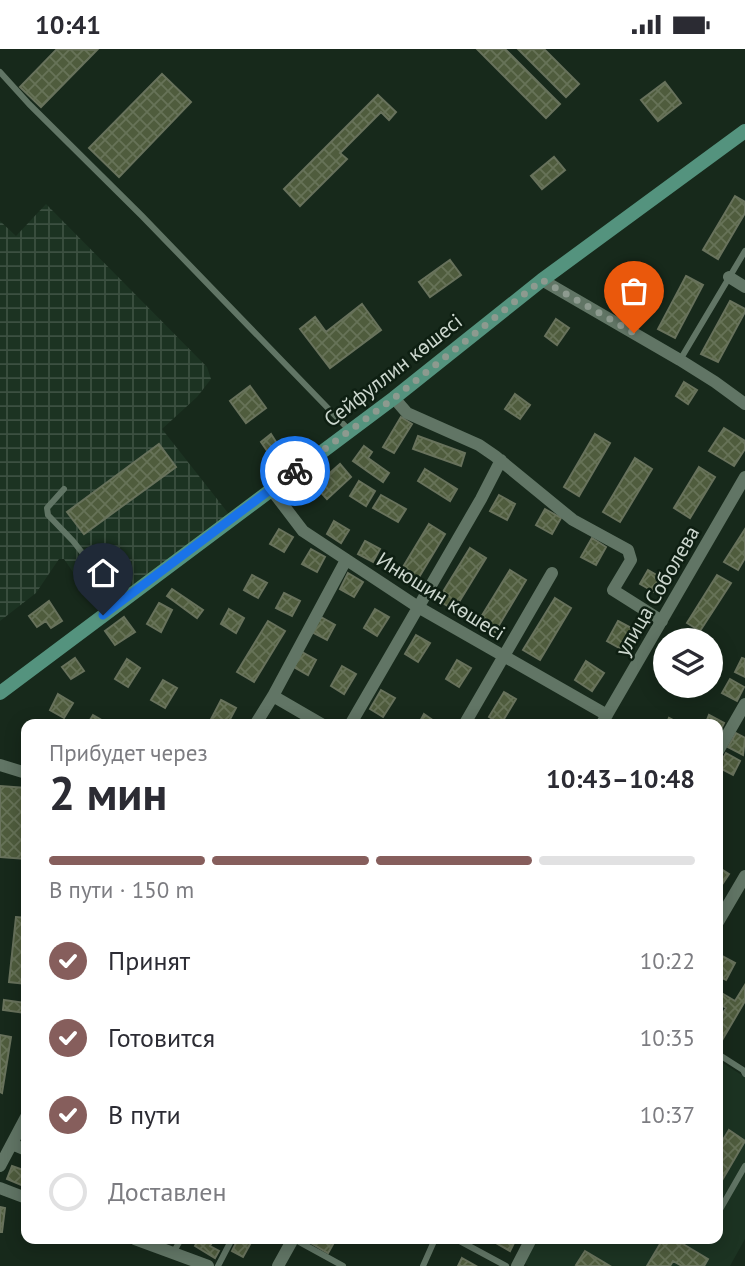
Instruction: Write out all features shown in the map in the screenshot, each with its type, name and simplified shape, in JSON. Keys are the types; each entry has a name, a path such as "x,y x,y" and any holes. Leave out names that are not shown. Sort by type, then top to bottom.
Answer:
{"main road":[{"name":"Сейфуллин көшесі","path":"0,693 394,398 542,280 745,131"}],"street":[{"path":"729,277 745,287"},
{"path":"542,280 743,396"},
{"path":"394,398 407,413 479,445 573,520 628,550 631,560 613,590 662,621"},
{"path":"353,719 500,460"},
{"name":"улица Соболева","path":"605,719 745,477"},
{"name":"Инюшин көшесі","path":"271,489 303,531 418,607 602,719"},
{"path":"259,719 346,560"},
{"path":"467,719 552,573"},
{"path":"272,697 312,719"},
{"path":"723,742 745,704"},
{"path":"0,765 21,771"},
{"path":"723,913 745,876"},
{"path":"0,1166 21,1127"},
{"path":"12,1145 21,1148"},
{"path":"0,1188 21,1196"},
{"path":"149,1244 208,1266"},
{"path":"278,1266 290,1244"},
{"path":"517,1266 528,1244"}],"lane":[{"path":"0,72 350,431"},
{"path":"680,360 745,251"},
{"path":"64,489 51,502 47,509 48,515 73,541 121,602"},
{"path":"723,1057 743,1070 745,1075"},
{"path":"723,1204 745,1166"},
{"path":"173,1253 178,1244"},
{"path":"218,1266 229,1244"},
{"path":"302,1244 343,1266"},
{"path":"423,1266 433,1244"},
{"path":"465,1244 506,1266"}],"shaded area":[{"path":"46,204 207,367 211,379 197,397 162,429 232,518 103,616 64,559 59,559 36,593 0,621 0,221 16,236"},
{"path":"723,1063 745,1077 745,1239 730,1266 528,1266 524,1263 534,1244 723,1244"}],"building":[{"path":"57,49 97,50 41,107 20,87"},
{"path":"477,49 505,49 560,104 546,118"},
{"path":"518,49 544,49 579,84 566,97"},
{"path":"162,74 191,102 119,177 89,148"},
{"path":"665,82 681,103 658,121 641,100"},
{"path":"378,95 396,112 389,120 381,112 340,153 347,159 300,206 284,189"},
{"path":"554,157 565,170 542,189 531,176"},
{"path":"735,196 745,202 745,213 718,259 703,250"},
{"path":"450,260 461,275 430,297 419,282"},
{"path":"686,276 703,285 675,338 658,329"},
{"path":"619,286 639,298 630,313 610,302"},
{"path":"730,301 745,309 745,312 718,362 701,354"},
{"path":"362,304 381,330 330,368 300,329 315,317 326,332"},
{"path":"556,319 569,328 557,345 545,336"},
{"path":"684,382 697,390 688,404 676,396"},
{"path":"250,386 266,408 246,423 230,401"},
{"path":"515,394 530,405 520,419 505,409"},
{"path":"401,417 412,424 394,453 383,447"},
{"path":"724,428 745,441 745,449 734,466 709,451"},
{"path":"271,434 278,445 268,452 261,442"},
{"path":"595,434 610,443 579,496 564,487"},
{"path":"418,436 465,453 461,466 413,449"},
{"path":"159,444 176,467 84,534 67,512"},
{"path":"364,446 372,452 368,458 389,473 383,482 353,461"},
{"path":"635,458 652,469 620,522 603,512"},
{"path":"340,464 351,477 327,499 315,486"},
{"path":"699,467 715,477 690,518 674,508"},
{"path":"425,469 457,489 450,501 418,481"},
{"path":"359,481 375,491 366,506 350,496"},
{"path":"381,495 406,509 398,522 373,508"},
{"path":"499,495 515,504 507,520 490,511"},
{"path":"545,509 561,518 552,534 536,525"},
{"path":"334,521 349,530 341,543 327,534"},
{"path":"429,524 445,534 413,587 397,577"},
{"path":"279,529 293,537 284,552 270,544"},
{"path":"745,529 745,558 738,570 724,562"},
{"path":"592,538 606,547 596,565 581,557"},
{"path":"365,541 380,549 373,562 358,554"},
{"path":"470,548 486,558 454,610 438,600"},
{"path":"311,549 325,557 317,572 302,564"},
{"path":"510,570 526,580 495,632 478,622"},
{"path":"648,570 662,578 654,592 640,584"},
{"path":"348,573 363,582 354,597 340,589"},
{"path":"252,575 267,583 258,598 244,590"},
{"path":"717,575 731,583 702,628 695,628 687,623"},
{"path":"172,589 203,610 197,618 167,596"},
{"path":"284,593 300,601 292,616 276,608"},
{"path":"555,598 571,608 540,660 523,650"},
{"path":"49,601 62,621 51,628 46,621 37,627 29,616"},
{"path":"159,603 172,610 161,632 147,624"},
{"path":"229,609 244,618 236,633 221,624"},
{"path":"375,609 389,617 377,636 364,628"},
{"path":"124,617 135,632 115,645 105,631"},
{"path":"321,617 335,625 327,640 312,632"},
{"path":"268,621 285,631 254,682 237,672"},
{"path":"618,621 633,629 621,649 607,641"},
{"path":"416,635 430,643 418,662 405,654"},
{"path":"302,652 316,660 308,675 294,667"},
{"path":"75,658 84,671 71,679 62,667"},
{"path":"742,658 745,659 745,677 735,672"},
{"path":"127,659 140,668 128,687 115,679"},
{"path":"457,660 471,668 459,687 446,679"},
{"path":"586,661 604,673 592,691 575,680"},
{"path":"342,666 356,674 344,694 331,686"},
{"path":"730,679 744,687 737,701 723,691"},
{"path":"163,680 177,688 165,708 151,700"},
{"path":"381,690 395,698 383,717 370,709"},
{"path":"504,692 516,699 504,719 489,717"},
{"path":"58,694 73,703 64,718 50,710"},
{"path":"221,700 236,708 230,719 211,719"},
{"path":"736,733 745,738 743,755 728,747"},
{"path":"726,753 740,761 733,775 723,770"},
{"path":"0,786 21,788 21,859 0,857"},
{"path":"723,870 729,874 723,883"},
{"path":"16,917 21,918 21,983 9,982"},
{"path":"723,957 735,963 726,980 723,978"},
{"path":"745,985 745,1001 723,1038 723,1013 726,1008 723,1006 723,994 735,1001"},
{"path":"4,1000 21,1002 21,1012 3,1010"},
{"path":"0,1035 11,1037 2,1093 0,1092"},
{"path":"729,1130 745,1141 723,1178 723,1140"},
{"path":"12,1166 21,1169 21,1185 7,1179"},
{"path":"0,1207 5,1208 2,1232 0,1232"},
{"path":"211,1244 210,1246 219,1251 215,1258 195,1246"},
{"path":"236,1244 250,1244 243,1257 232,1251"},
{"path":"313,1244 333,1244 328,1253"},
{"path":"498,1244 514,1244 510,1251"},
{"path":"660,1244 683,1244 708,1259 704,1266 682,1266 673,1261 670,1266 647,1266"},
{"path":"585,1251 610,1266 576,1265"},
{"path":"462,1258 476,1266 458,1266"}],"way so far":[{"path":"295,471 394,398 542,280 634,333"}],"route":[{"path":"103,615 295,471"}]}
